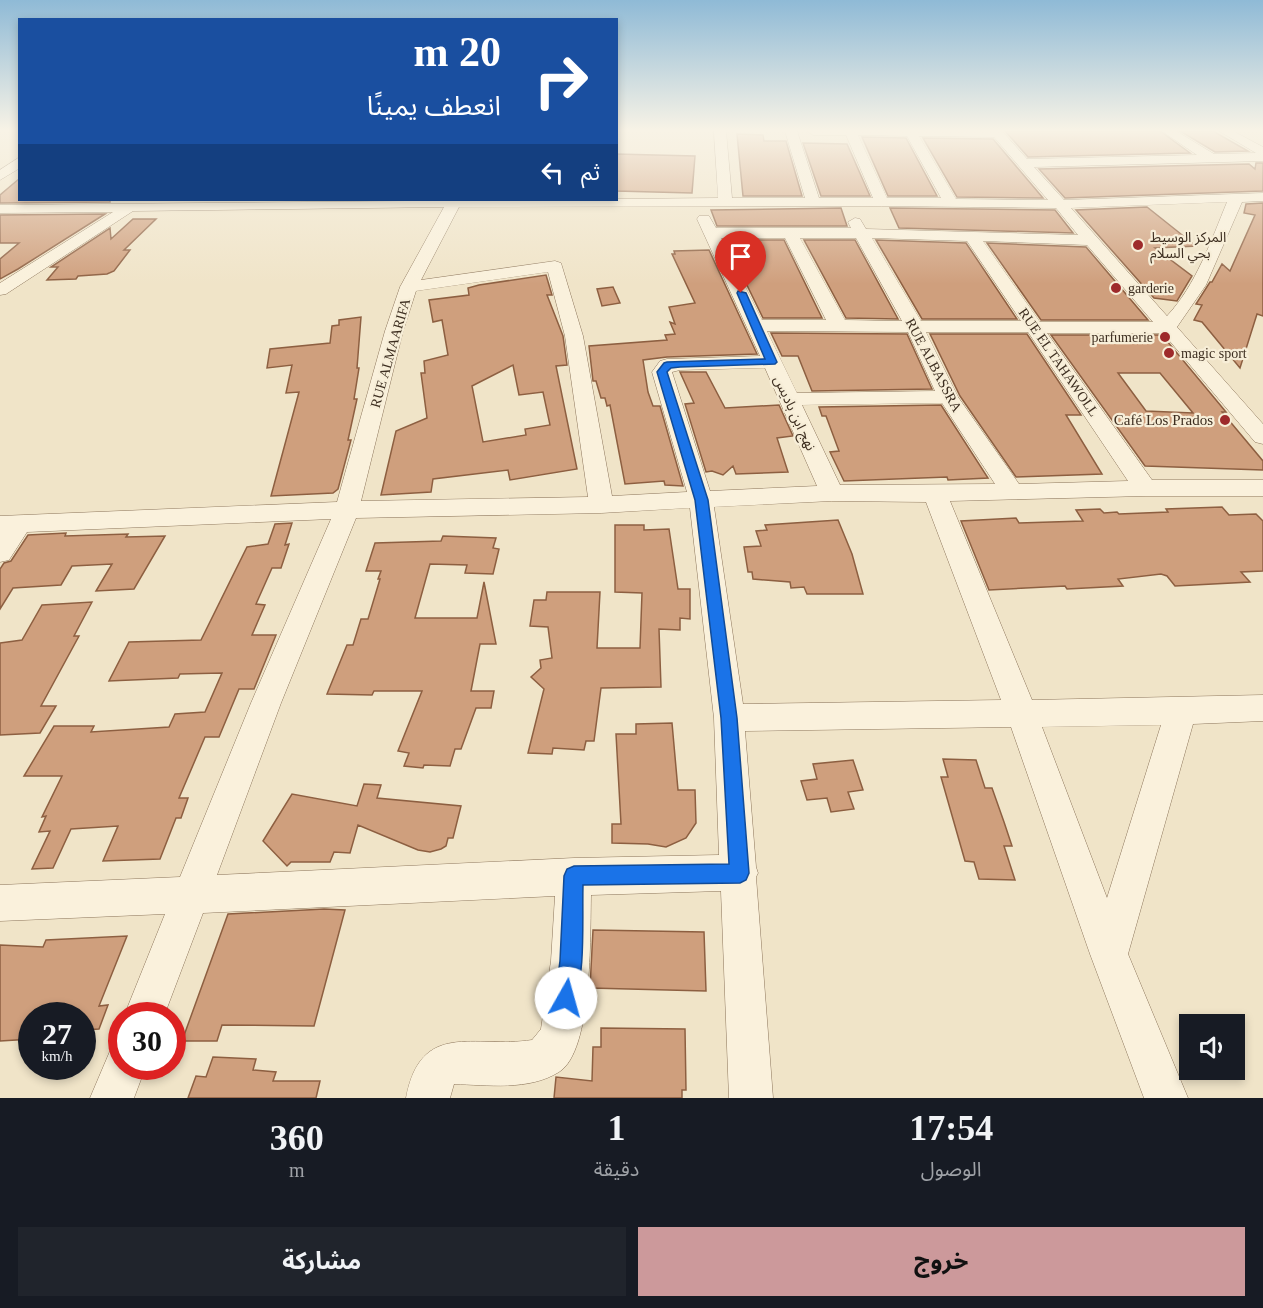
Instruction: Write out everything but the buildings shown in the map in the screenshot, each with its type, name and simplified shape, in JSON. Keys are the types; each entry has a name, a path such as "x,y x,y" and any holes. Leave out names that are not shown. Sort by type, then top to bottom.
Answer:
{"street":[{"path":"724,182 725,203"},
{"path":"807,182 813,202"},
{"path":"873,182 882,202"},
{"path":"940,182 951,202"},
{"path":"1042,182 1263,437"},
{"path":"0,209 60,204 129,208 185,203 951,202 1062,204 1263,197"},
{"path":"756,325 1167,328 1189,298 1220,239 1236,198"},
{"name":"RUE ALMAARIFA","path":"149,1002 266,704 347,510 394,331 440,202"},
{"name":"RUE ALBASSRA","path":"846,202 860,233 914,325 948,397 1013,493"},
{"name":"نهج ابن باديس","path":"697,203 756,325 832,493"},
{"path":"0,290 129,208"},
{"path":"711,233 860,233 1091,240"},
{"path":"790,233 838,325"},
{"name":"RUE EL TAHAWOLL","path":"972,237 1145,488"},
{"path":"409,287 555,266 574,336 601,505"},
{"path":"751,1098 740,873 729,718 701,500 662,369 667,365 680,364 772,362"},
{"path":"790,399 948,397"},
{"path":"0,553 10,524 347,510 601,505 832,493 1013,493 1145,488 1263,489"},
{"path":"935,494 1022,714 1109,954 1166,1098"},
{"path":"729,718 1263,708"},
{"path":"1109,954 1181,711"},
{"path":"0,903 191,896 574,876 740,873"},
{"path":"428,1098 430,1085 439,1067 447,1063 509,1063 543,1058 561,1036 570,961 574,876"},
{"path":"112,1098 119,1080"}],"place":[{"name":"المركز الوسيط بحي السلام","path":"1138,245"},
{"name":"garderie","path":"1116,288"},
{"name":"parfumerie","path":"1165,337"},
{"name":"magic sport","path":"1169,353"},
{"name":"Café Los Prados","path":"1225,420"}],"route":[{"path":"566,998 574,876 740,873 729,718 701,500 662,369 667,365 680,364 772,362 741,293"}]}
